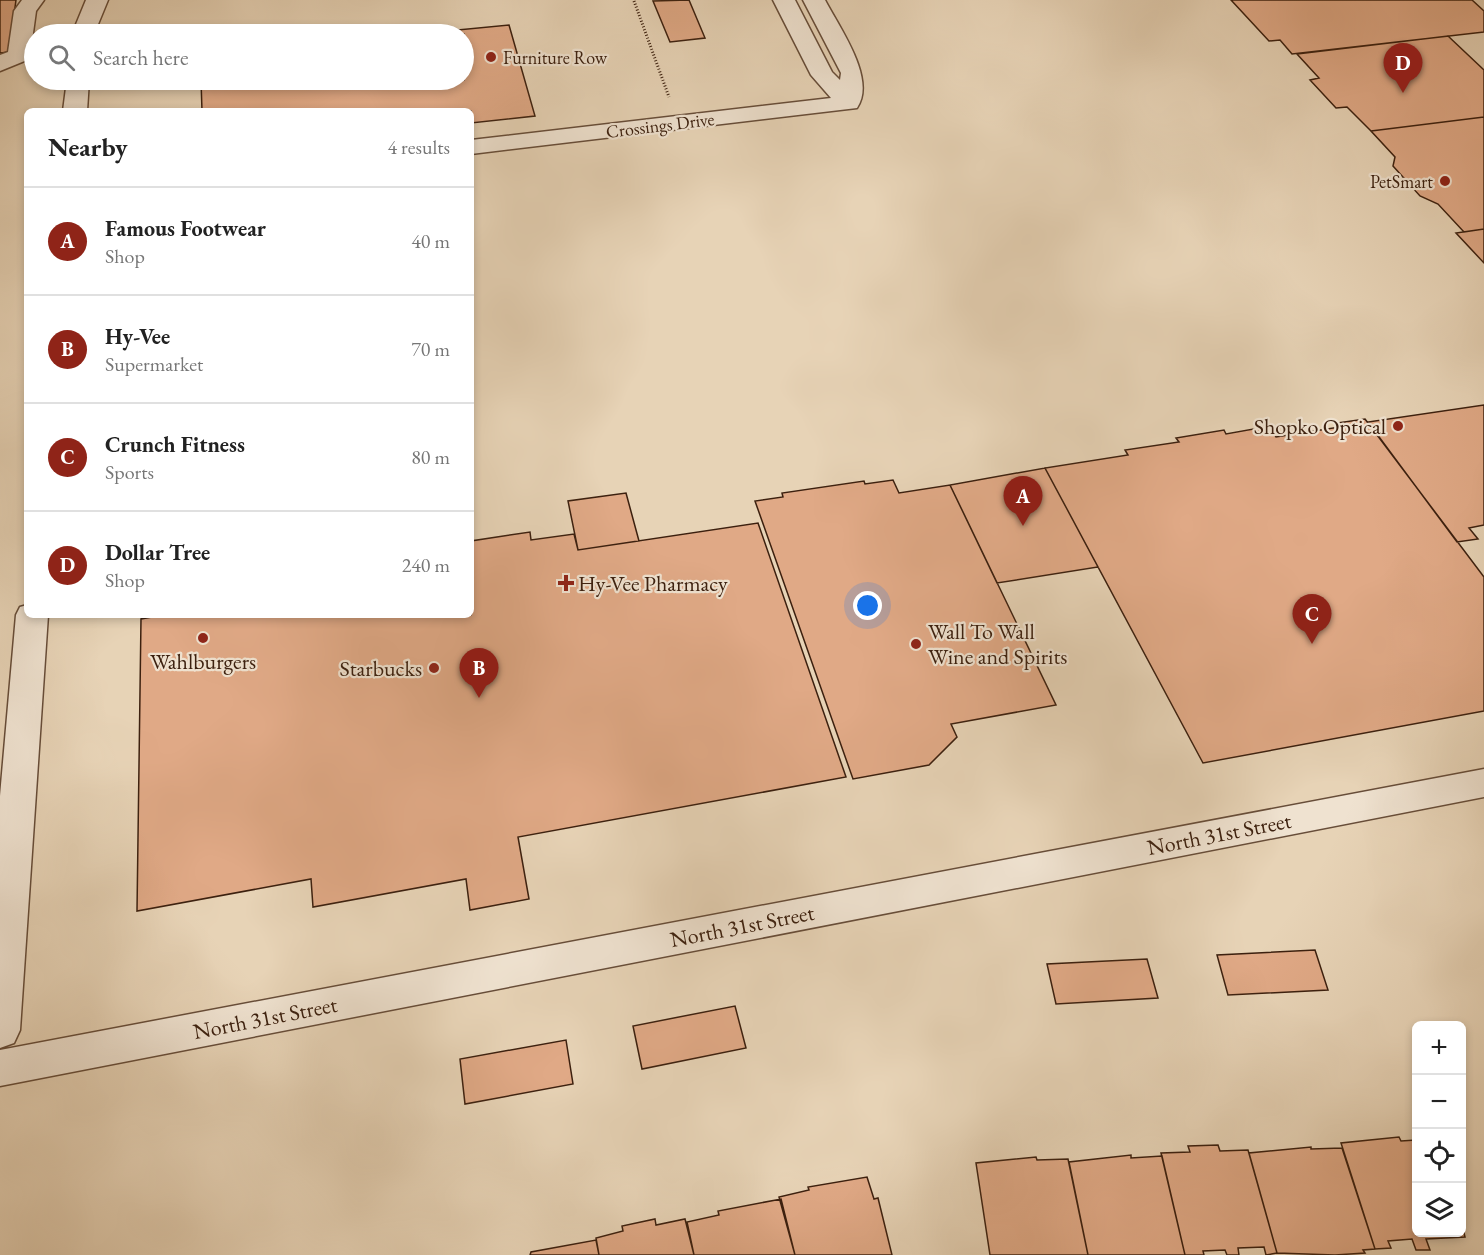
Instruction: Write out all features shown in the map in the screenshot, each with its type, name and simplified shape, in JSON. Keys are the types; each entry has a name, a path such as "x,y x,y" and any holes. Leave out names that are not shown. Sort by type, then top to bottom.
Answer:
{"lane":[{"path":"0,64 19,56 25,11 33,0"},
{"path":"87,24 97,0"},
{"path":"784,0 822,75 849,103"},
{"path":"814,0 852,73 849,103"},
{"path":"75,108 77,90"},
{"name":"Crossings Drive","path":"474,147 849,103"},
{"path":"0,1030 32,618"},
{"name":"North 31st Street","path":"0,1068 1484,783"}],"path":[{"path":"634,1 660,67 671,104"}],"building":[{"path":"0,0 16,0 9,52 0,53"},
{"path":"689,0 705,38 670,42 653,1"},
{"path":"1231,0 1472,0 1484,11 1484,32 1292,54 1280,40 1269,41"},
{"name":"Furniture Row","path":"509,25 535,116 474,123 474,108 202,108 201,90 474,90 474,28"},
{"path":"1448,36 1484,70 1484,117 1371,131 1347,107 1336,108 1310,80 1319,78 1297,54"},
{"name":"PetSmart","path":"1484,117 1484,229 1464,232 1438,204 1420,196 1393,166 1395,157 1371,131"},
{"path":"1484,229 1484,263 1456,233"},
{"path":"1484,405 1484,525 1469,528 1478,539 1457,542 1368,422"},
{"path":"1365,419 1484,577 1484,711 1203,763 1045,468 1128,455 1125,450 1179,442 1176,438 1224,430 1226,434 1259,428 1261,432 1272,431 1276,437 1340,427 1337,423"},
{"path":"1045,468 1098,567 997,583 950,485"},
{"name":"Wall To Wall Wine and Spirits","path":"893,480 899,493 950,485 1056,705 951,724 957,737 929,765 853,779 755,501 783,497 782,493 864,481 865,484"},
{"path":"626,493 639,541 578,550 568,501"},
{"path":"758,523 846,777 518,837 529,899 470,910 466,879 313,907 311,879 137,911 141,619 474,618 474,541 530,532 531,540 574,534 578,550"},
{"path":"1315,950 1328,990 1228,995 1217,955"},
{"path":"1147,959 1158,998 1056,1004 1047,964"},
{"path":"735,1006 746,1048 642,1069 633,1026"},
{"path":"566,1040 573,1084 465,1104 460,1059"},
{"path":"1399,1137 1401,1141 1412,1140 1412,1237 1465,1237 1426,1239 1430,1250 1416,1250 1412,1239 1388,1241 1391,1248 1375,1249 1341,1143"},
{"path":"1218,1145 1220,1151 1248,1150 1277,1253 1266,1255 1264,1247 1238,1248 1239,1255 1227,1255 1225,1250 1203,1251 1204,1255 1185,1255 1161,1153 1190,1152 1188,1146"},
{"path":"1311,1147 1311,1149 1342,1148 1375,1249 1363,1250 1365,1253 1335,1255 1277,1253 1249,1153"},
{"path":"1131,1155 1131,1158 1162,1156 1185,1255 1088,1255 1069,1162"},
{"path":"1036,1157 1037,1160 1068,1159 1088,1255 990,1255 976,1163"},
{"path":"867,1177 874,1199 878,1198 892,1255 795,1255 779,1197 809,1190 808,1187"},
{"path":"781,1199 795,1255 694,1255 687,1222 719,1215 718,1211"},
{"path":"655,1219 656,1225 685,1219 694,1255 599,1255 596,1238 623,1231 622,1226"},
{"path":"596,1240 599,1255 530,1255 531,1252"}],"place":[{"name":"Furniture Row","path":"491,57"},
{"name":"Dollar Tree","path":"1403,93"},
{"name":"PetSmart","path":"1445,181"},
{"name":"Shopko Optical","path":"1398,426"},
{"name":"Famous Footwear","path":"1023,526"},
{"name":"Hy-Vee Pharmacy","path":"566,583"},
{"name":"Wahlburgers","path":"203,638"},
{"name":"Wall To Wall Wine and Spirits","path":"916,644"},
{"name":"Crunch Fitness","path":"1312,644"},
{"name":"Starbucks","path":"434,668"},
{"name":"Hy-Vee","path":"479,698"}]}
